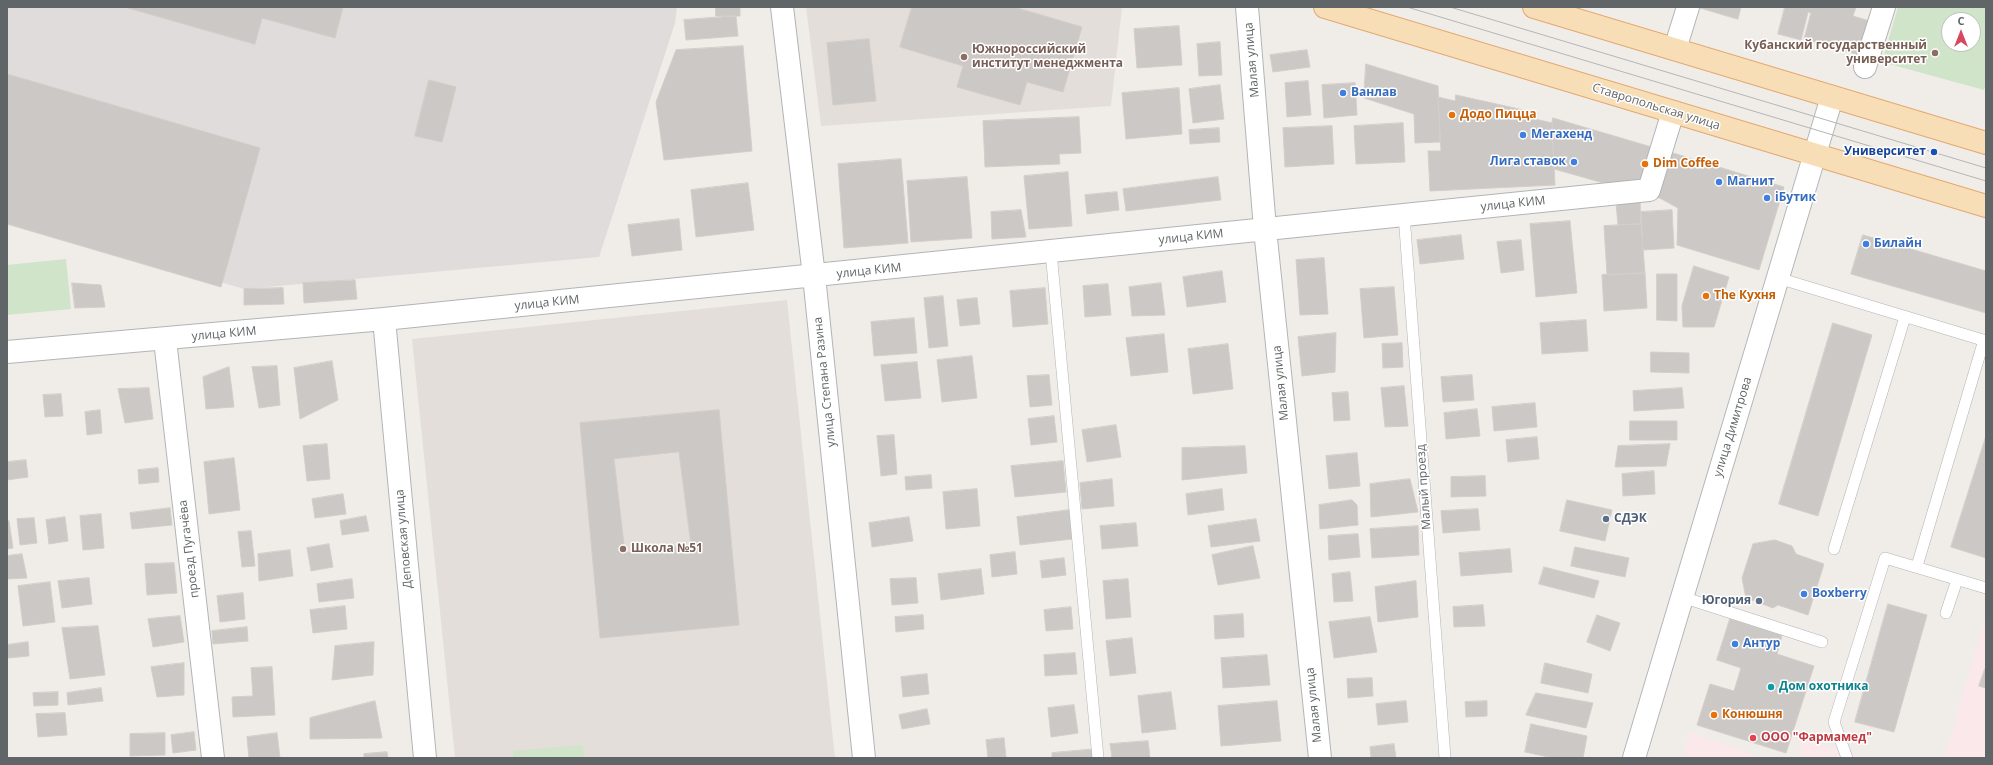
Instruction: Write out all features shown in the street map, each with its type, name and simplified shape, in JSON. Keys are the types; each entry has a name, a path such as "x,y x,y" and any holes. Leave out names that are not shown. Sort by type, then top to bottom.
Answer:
{"main road":[{"name":"Ставропольская улица","path":"1325,7 1986,206"},
{"path":"1534,7 1986,143"}],"street":[{"name":"Малая улица","path":"1247,7 1265,229 1320,758"},
{"path":"1675,49 1688,7"},
{"path":"1865,67 1884,7"},
{"name":"улица Степана Разина","path":"780,11 814,276 864,758"},
{"name":"улица Димитрова","path":"1634,758 1832,97"},
{"name":"улица КИМ","path":"7,352 165,340 384,319 1648,190 1673,112"},
{"name":"Деповская улица","path":"384,319 424,758"},
{"name":"проезд Пугачёва","path":"165,340 213,758"}],"lane":[{"name":"Малый проезд","path":"1404,215 1445,758"},
{"path":"1051,252 1098,758"},
{"path":"1778,278 1985,340 1917,566"},
{"path":"1834,549 1905,317"},
{"path":"1847,758 1834,722 1885,558 1917,566 1956,580 1986,588"},
{"path":"1946,613 1956,580"},
{"path":"1682,597 1822,642"}],"shaded area":[{"path":"7,7 677,7 675,23 599,257 244,289 7,220"},
{"name":"Южнороссийский институт менеджмента","path":"806,7 1122,7 1111,106 821,126"},
{"name":"Школа №51","path":"787,300 835,758 455,758 412,339"},
{"path":"1986,615 1986,758 1944,758"},
{"path":"1690,732 1765,758 1682,758"},
{"path":"1803,739 1866,758 1797,758"}],"green space":[{"name":"Кубанский государственный университет","path":"1898,7 1986,7 1986,83 1984,90 1882,62"},
{"path":"66,259 71,309 7,315 7,265"},
{"path":"583,745 584,758 513,758 513,751"}],"building":[{"path":"125,7 343,7 335,38 262,18 255,44"},
{"path":"716,7 740,7 740,16 716,16"},
{"path":"912,7 1014,7 1082,27 1063,92 1027,82 1020,105 957,87 963,66 900,47"},
{"path":"1697,7 1741,7 1738,19"},
{"path":"1785,7 1856,7 1853,16 1873,22 1863,56 1804,39 1811,13 1808,12 1801,40 1778,34"},
{"path":"736,16 738,36 686,40 684,20"},
{"path":"1179,26 1182,65 1137,68 1134,29"},
{"path":"869,39 876,101 833,105 827,43"},
{"path":"1220,42 1222,75 1199,76 1197,44"},
{"path":"743,46 752,151 664,160 656,102 676,50"},
{"path":"1307,50 1310,67 1273,72 1270,55"},
{"path":"1366,64 1438,86 1440,142 1415,143 1414,114 1364,98"},
{"path":"7,74 260,148 221,287 7,224"},
{"path":"429,80 456,87 442,142 415,136"},
{"path":"1308,81 1311,115 1287,117 1285,83"},
{"path":"1355,83 1357,115 1324,118 1322,85"},
{"path":"1220,85 1224,119 1193,123 1189,89"},
{"path":"1179,88 1182,134 1126,139 1122,93"},
{"path":"1456,95 1537,113 1535,119 1552,123 1555,185 1430,191 1428,151 1441,151 1438,97 1455,101"},
{"path":"1079,117 1081,153 1059,154 1060,164 985,167 983,121"},
{"path":"1553,118 1655,148 1645,184 1607,184 1554,169"},
{"path":"1403,123 1405,162 1356,164 1354,126"},
{"path":"1332,126 1334,164 1285,167 1283,128"},
{"path":"1219,128 1220,142 1190,144 1189,130"},
{"path":"1670,152 1784,187 1759,270 1677,245 1678,208 1656,196"},
{"path":"901,159 908,243 844,248 838,164"},
{"path":"1068,172 1072,226 1029,229 1024,176"},
{"path":"967,177 972,238 911,242 907,181"},
{"path":"1218,177 1221,200 1126,211 1123,189"},
{"path":"748,183 754,230 696,237 691,190"},
{"path":"1117,192 1119,210 1087,214 1085,195"},
{"path":"1640,201 1641,224 1618,225 1616,203"},
{"path":"1021,210 1026,237 992,239 991,212"},
{"path":"1672,210 1674,248 1643,250 1641,212"},
{"path":"679,219 682,250 632,256 628,225"},
{"path":"1570,221 1577,293 1536,297 1530,224"},
{"path":"1641,224 1645,273 1607,275 1604,226"},
{"path":"1461,235 1464,259 1420,264 1417,240"},
{"path":"1863,235 1986,271 1986,313 1851,274"},
{"path":"1521,240 1524,270 1501,273 1497,242"},
{"path":"1324,258 1328,314 1300,315 1296,260"},
{"path":"1694,266 1729,277 1714,327 1683,327 1682,306"},
{"path":"1222,271 1226,302 1187,307 1183,277"},
{"path":"1645,273 1647,308 1604,311 1602,275"},
{"path":"1657,274 1677,274 1677,321 1657,320"},
{"path":"355,280 357,299 304,303 303,283"},
{"path":"72,283 101,285 105,307 75,308"},
{"path":"1161,283 1165,315 1132,316 1129,287"},
{"path":"1108,284 1111,315 1085,317 1083,286"},
{"path":"1394,287 1398,335 1364,338 1360,289"},
{"path":"283,288 284,304 244,305 244,289"},
{"path":"1045,288 1048,324 1013,327 1010,291"},
{"path":"943,296 948,346 929,348 924,298"},
{"path":"977,298 980,324 960,326 957,300"},
{"path":"914,318 917,353 874,356 871,322"},
{"path":"1586,320 1588,351 1542,354 1540,323"},
{"path":"1833,323 1872,335 1818,516 1779,504"},
{"path":"1336,333 1335,372 1302,376 1298,337"},
{"path":"1164,334 1168,372 1131,376 1126,338"},
{"path":"1402,343 1403,367 1383,368 1382,344"},
{"path":"1228,344 1233,389 1193,394 1188,349"},
{"path":"1651,352 1689,353 1689,373 1651,372"},
{"path":"972,356 977,398 942,402 937,360"},
{"path":"332,361 338,400 300,419 294,368"},
{"path":"917,362 921,398 885,401 881,365"},
{"path":"277,366 280,405 259,408 252,367"},
{"path":"229,367 234,407 206,409 203,377"},
{"path":"1049,375 1052,405 1030,407 1027,376"},
{"path":"1472,375 1474,400 1443,402 1441,377"},
{"path":"1404,386 1408,426 1385,427 1381,388"},
{"path":"149,388 153,419 125,423 118,389"},
{"path":"1682,388 1684,408 1634,411 1633,391"},
{"path":"1348,392 1350,420 1334,421 1332,393"},
{"path":"61,394 63,416 45,417 43,395"},
{"path":"1535,403 1537,427 1494,431 1492,407"},
{"path":"1477,409 1480,436 1446,439 1444,413"},
{"path":"100,410 102,433 87,435 85,412"},
{"path":"719,410 739,625 600,638 580,423","holes":["679,452 691,545 625,553 614,459"]},
{"path":"1054,416 1057,442 1031,445 1028,419"},
{"path":"1630,421 1677,421 1677,440 1630,440"},
{"path":"1116,425 1121,457 1087,462 1082,430"},
{"path":"894,435 897,474 881,476 877,436"},
{"path":"1986,436 1986,558 1951,547"},
{"path":"1537,437 1539,459 1508,462 1506,440"},
{"path":"327,444 330,479 307,481 303,446"},
{"path":"1670,444 1666,466 1615,467 1618,446"},
{"path":"1245,446 1247,473 1182,480 1182,448"},
{"path":"1357,453 1360,486 1329,489 1326,456"},
{"path":"234,458 240,510 209,514 204,462"},
{"path":"26,460 28,477 7,480 7,462"},
{"path":"1063,461 1066,492 1015,497 1011,466"},
{"path":"158,468 159,482 139,484 138,470"},
{"path":"1654,471 1655,494 1623,496 1622,474"},
{"path":"931,475 932,488 906,490 905,477"},
{"path":"1485,476 1486,496 1451,497 1451,477"},
{"path":"1112,479 1114,506 1082,509 1080,483"},
{"path":"1410,479 1418,512 1371,517 1370,484"},
{"path":"977,489 980,526 946,529 943,492"},
{"path":"1222,489 1224,510 1188,515 1186,494"},
{"path":"343,494 346,514 315,518 312,499"},
{"path":"1352,500 1357,505 1358,525 1320,529 1319,505"},
{"path":"1567,500 1612,510 1605,541 1560,531"},
{"path":"170,508 172,525 132,529 130,513"},
{"path":"1478,509 1480,530 1443,533 1441,511"},
{"path":"1069,510 1072,539 1020,545 1017,517"},
{"path":"101,514 104,548 83,550 80,516"},
{"path":"366,516 369,531 342,535 340,521"},
{"path":"65,517 68,541 49,544 46,520"},
{"path":"909,517 913,541 872,547 869,523"},
{"path":"34,518 37,543 20,545 17,519"},
{"path":"1256,519 1260,541 1211,547 1208,526"},
{"path":"9,521 13,548 7,549 7,522"},
{"path":"1136,523 1138,546 1102,549 1100,526"},
{"path":"1418,526 1419,555 1372,558 1370,529"},
{"path":"251,531 255,566 242,567 238,532"},
{"path":"1358,534 1360,557 1329,560 1328,536"},
{"path":"1775,540 1792,546 1796,554 1824,564 1808,615 1778,605 1773,608 1746,598 1742,578 1753,544"},
{"path":"329,544 333,567 311,571 307,548"},
{"path":"1253,546 1260,578 1218,585 1212,555"},
{"path":"1575,547 1629,558 1625,577 1571,566"},
{"path":"1510,549 1512,572 1461,576 1459,553"},
{"path":"290,550 293,576 259,581 258,554"},
{"path":"1015,552 1017,574 992,577 990,555"},
{"path":"22,554 27,578 7,579 7,556"},
{"path":"1064,558 1066,575 1042,578 1040,561"},
{"path":"174,563 177,593 147,595 145,564"},
{"path":"1544,567 1599,581 1594,598 1539,584"},
{"path":"981,569 984,594 941,600 938,574"},
{"path":"1350,572 1353,601 1334,602 1332,574"},
{"path":"89,578 92,604 62,608 58,581"},
{"path":"916,578 918,603 892,605 890,579"},
{"path":"352,579 354,598 319,602 317,584"},
{"path":"1128,579 1131,617 1106,619 1103,581"},
{"path":"1416,581 1418,617 1378,622 1375,587"},
{"path":"50,582 55,622 23,626 18,586"},
{"path":"243,593 245,619 220,622 217,596"},
{"path":"1888,604 1927,615 1894,732 1855,722"},
{"path":"1483,605 1485,626 1454,627 1453,607"},
{"path":"345,606 347,629 313,633 310,610"},
{"path":"1071,607 1073,629 1046,631 1044,610"},
{"path":"1243,614 1244,637 1215,639 1214,616"},
{"path":"923,615 924,629 896,632 895,617"},
{"path":"1597,615 1620,623 1610,651 1587,642"},
{"path":"180,616 184,642 153,647 148,619"},
{"path":"1370,617 1377,652 1334,658 1329,622"},
{"name":"Дом охотника","path":"1730,619 1782,635 1777,654 1814,666 1786,753 1697,725 1710,684 1734,691 1741,668 1717,660"},
{"path":"98,626 105,675 70,679 62,628"},
{"path":"247,627 248,641 213,644 212,631"},
{"path":"1132,638 1136,673 1110,676 1106,641"},
{"path":"28,642 29,656 8,658 7,645"},
{"path":"374,642 373,675 332,680 335,646"},
{"path":"1075,653 1077,674 1045,676 1044,655"},
{"path":"1267,655 1270,685 1223,688 1221,658"},
{"path":"184,663 184,695 157,697 151,667"},
{"path":"1545,663 1592,674 1588,693 1541,683"},
{"path":"272,667 275,715 233,717 232,697 253,696 251,668"},
{"path":"1985,669 1986,670 1986,688 1979,686"},
{"path":"927,674 929,694 903,697 901,677"},
{"path":"1372,678 1373,696 1348,698 1347,679"},
{"path":"101,688 103,701 68,705 67,693"},
{"path":"58,692 58,705 34,706 33,693"},
{"path":"1171,692 1176,729 1142,733 1138,696"},
{"path":"1536,693 1593,703 1586,728 1526,715"},
{"path":"375,701 382,738 310,739 310,718"},
{"path":"1277,701 1281,741 1221,746 1218,706"},
{"path":"1406,701 1408,722 1378,725 1376,704"},
{"path":"1487,701 1487,716 1466,717 1465,702"},
{"path":"1074,705 1078,733 1051,737 1048,708"},
{"path":"927,709 930,724 902,729 899,715"},
{"path":"65,713 67,735 38,737 36,714"},
{"path":"1531,724 1587,736 1583,758 1553,758 1525,752"},
{"path":"194,732 196,750 173,753 171,735"},
{"path":"165,733 165,755 130,756 130,734"},
{"path":"277,733 280,758 249,758 247,737"},
{"path":"1004,738 1006,758 988,758 986,740"},
{"path":"1148,741 1150,758 1112,758 1110,744"},
{"path":"1394,744 1396,758 1371,758 1370,747"},
{"path":"1096,749 1097,758 1052,758 1052,753"},
{"path":"387,752 388,758 364,758 364,754"}],"tram line":[{"path":"1407,7 1986,181"},
{"path":"1450,7 1986,168"}],"place":[{"name":"Кубанский государственный университет","path":"1935,53"},
{"name":"Южнороссийский институт менеджмента","path":"964,57"},
{"name":"Ванлав","path":"1343,93"},
{"name":"Додо Пицца","path":"1452,115"},
{"name":"Мегахенд","path":"1523,135"},
{"name":"Университет","path":"1934,152"},
{"name":"Лига ставок","path":"1574,162"},
{"name":"Dim Coffee","path":"1645,164"},
{"name":"Магнит","path":"1719,182"},
{"name":"iБутик","path":"1767,198"},
{"name":"Билайн","path":"1866,244"},
{"name":"The Кухня","path":"1706,296"},
{"name":"СДЭК","path":"1606,519"},
{"name":"Школа №51","path":"623,549"},
{"name":"Boxberry","path":"1804,594"},
{"name":"Югория","path":"1759,601"},
{"name":"Антур","path":"1735,644"},
{"name":"Дом охотника","path":"1771,687"},
{"name":"Конюшня","path":"1714,715"},
{"name":"ООО \"Фармамед\"","path":"1753,738"}]}
